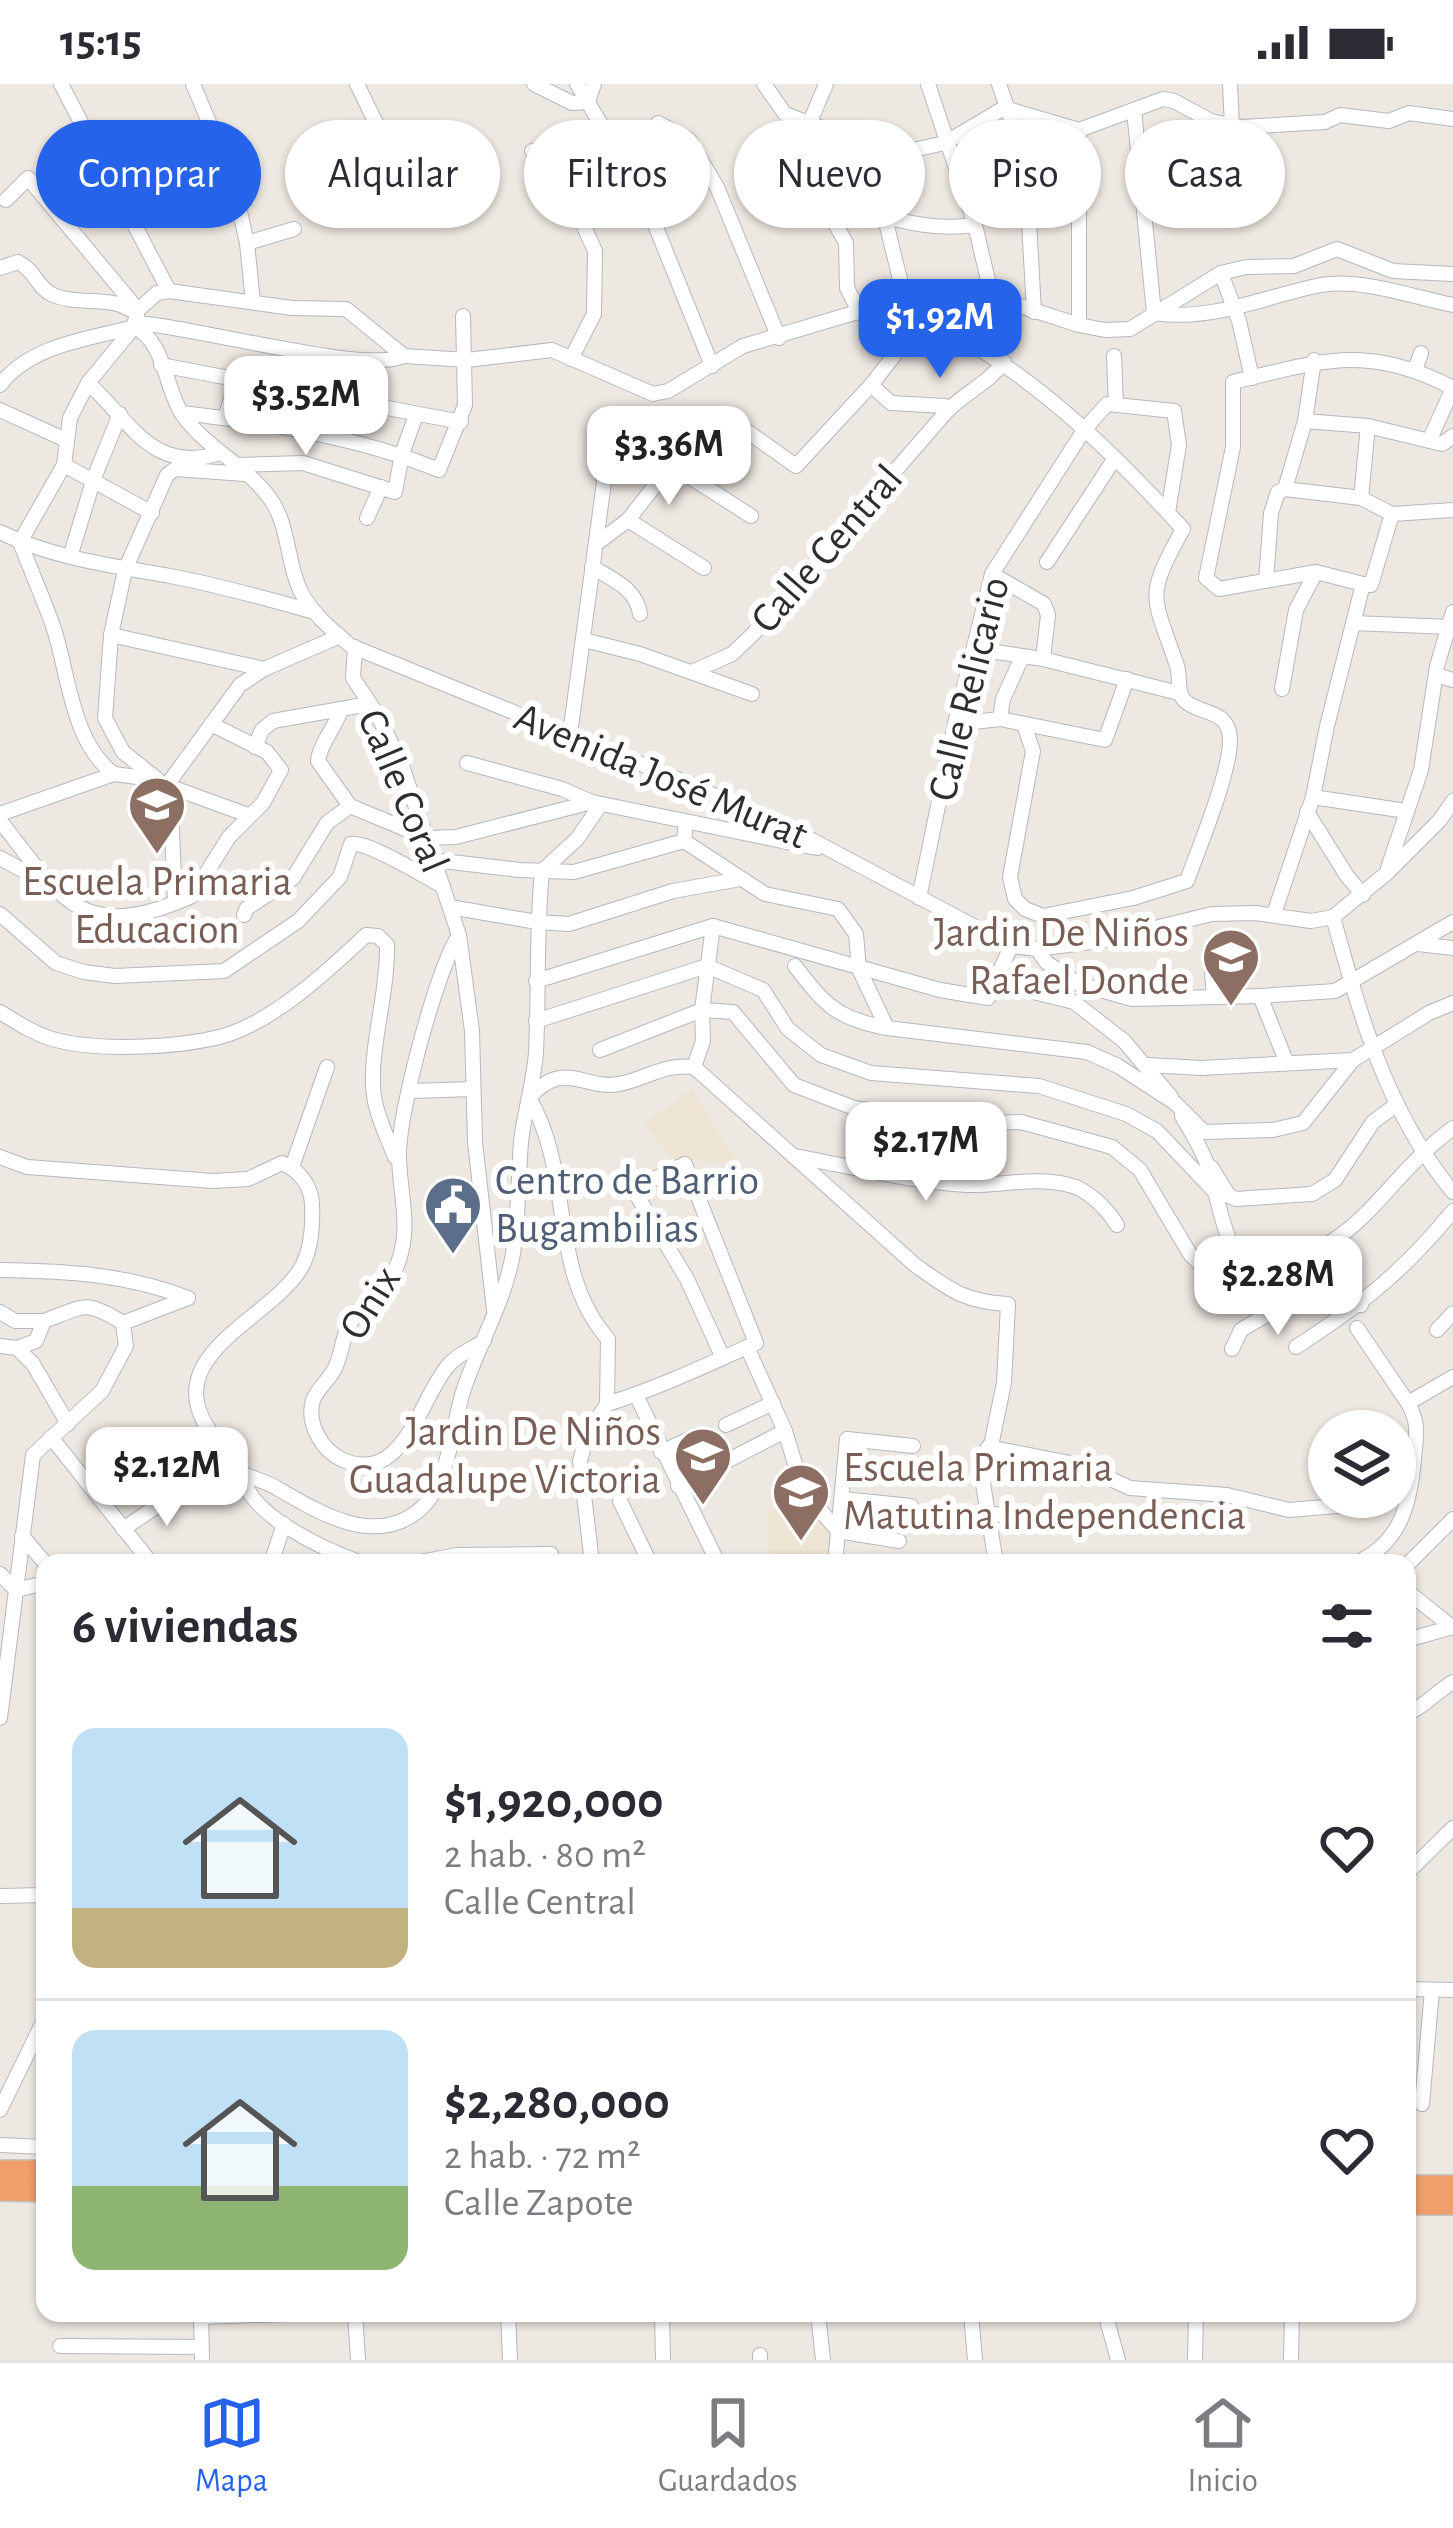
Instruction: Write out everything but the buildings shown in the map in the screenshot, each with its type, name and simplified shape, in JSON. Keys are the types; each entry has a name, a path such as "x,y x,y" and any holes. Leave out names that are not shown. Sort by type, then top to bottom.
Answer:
{"highway":[{"path":"0,2171 36,2171"},
{"path":"1416,2186 1453,2186"},
{"path":"0,2190 36,2191"},
{"path":"1416,2204 1453,2204"}],"street":[{"path":"61,84 169,291"},
{"path":"193,84 232,177 247,243 253,302"},
{"path":"357,84 375,120"},
{"path":"534,84 572,103 588,102"},
{"path":"577,84 650,211 712,366"},
{"path":"588,102 594,84"},
{"path":"764,84 785,114 805,120"},
{"path":"808,120 826,84"},
{"path":"928,84 949,154"},
{"path":"999,84 1015,131 1029,221 1034,311"},
{"path":"1230,84 1236,120"},
{"path":"1101,122 1163,92 1222,120"},
{"path":"925,148 945,143 1004,108 1045,120"},
{"path":"1134,110 1154,313"},
{"path":"1285,124 1325,122 1340,115 1389,121 1409,113 1453,119"},
{"path":"710,175 779,338"},
{"name":"Avenida José Murat","path":"6,200 28,178 152,340 182,413 278,511 299,590 315,612 355,647 686,782 833,852 1011,946 1037,949 1106,940 1212,914 1274,914 1311,921 1334,917"},
{"path":"571,358 594,314 595,251 585,228"},
{"path":"837,228 846,243 847,288 860,313"},
{"path":"887,228 904,300"},
{"path":"976,228 992,296"},
{"path":"1079,228 1079,325"},
{"path":"247,243 293,229"},
{"path":"0,385 24,361 135,319 386,362 404,356 466,361 552,350 653,394 668,392 743,346 904,300 992,296 1105,330 1130,328 1246,267 1294,266 1337,250 1393,271 1453,274"},
{"path":"0,268 18,262 50,294 123,305 135,319"},
{"path":"1222,278 1252,378"},
{"path":"1154,313 1183,317 1326,284 1362,286 1453,305"},
{"path":"20,542 64,465 70,418 88,383 157,293 346,309 404,356"},
{"path":"932,298 934,323"},
{"path":"182,413 320,434 402,454 439,470 461,422 466,361 463,316"},
{"path":"741,427 796,466 914,330 934,323 1004,362 1115,458 1168,512 1183,529 1160,572 1155,598 1164,638 1180,675 1179,693 1184,701 1211,710 1225,721 1230,740 1216,800 1186,881 1043,916 1025,909 1015,898 1010,878 1033,751 1024,725"},
{"path":"1415,370 1421,352"},
{"path":"1114,356 1116,405 1174,410 1179,445 1168,512"},
{"path":"1367,585 1316,572 1219,590 1206,578 1233,447 1234,382 1314,360 1362,358 1415,370 1453,388 1430,439"},
{"path":"1286,489 1314,360"},
{"name":"Calle Central","path":"692,671 733,654 948,410 967,392 986,386 1004,362"},
{"path":"161,365 461,422"},
{"path":"225,418 237,379"},
{"path":"88,383 145,443 187,459 220,453"},
{"path":"871,385 891,403 945,406 948,410"},
{"name":"Calle Relicario","path":"919,898 992,574 1084,430 1107,404 1116,405"},
{"path":"0,410 66,440"},
{"path":"70,554 120,415"},
{"path":"368,518 388,489 416,415"},
{"path":"1304,421 1368,426 1442,444 1453,436"},
{"path":"570,734 612,423"},
{"path":"1361,498 1368,426"},
{"path":"1047,562 1115,458"},
{"path":"166,783 123,752 105,718 111,634 124,570 159,489 175,470 242,470 303,463 388,489"},
{"path":"64,465 152,512"},
{"path":"596,544 628,520 671,465 751,516"},
{"path":"1267,580 1271,513 1278,492 1361,498 1392,514 1453,510"},
{"path":"1274,914 1313,797 1367,585 1392,514"},
{"path":"628,520 704,568"},
{"path":"0,532 20,542 124,570 229,589 315,612"},
{"path":"20,542 53,627 82,731 100,764 114,774 166,783 248,815"},
{"path":"592,567 631,592 640,614"},
{"path":"1282,689 1296,610 1316,572"},
{"path":"992,574 1044,604 1048,614 1043,658"},
{"path":"1357,623 1451,620 1436,676 1421,770 1387,873"},
{"path":"111,634 264,668"},
{"path":"175,903 166,783 240,686 264,668 340,637"},
{"path":"584,640 752,694"},
{"name":"Calle Coral","path":"355,647 353,678 401,764 459,935 472,1031 472,1089 495,1315"},
{"path":"976,649 1043,658 1179,693"},
{"path":"1000,718 1003,699 1022,657"},
{"path":"1436,676 1453,680"},
{"path":"955,724 1000,718 1105,740 1127,679"},
{"path":"255,747 262,730 273,721 369,704"},
{"path":"341,710 318,761 350,806 427,838 456,837 596,803"},
{"path":"114,774 0,818 51,886 70,904 101,917 147,914 192,896 248,815 263,802 280,770 267,752 211,724"},
{"path":"467,763 596,803 833,852"},
{"path":"1313,797 1406,812"},
{"path":"1453,801 1387,873 1334,917 1372,1049 1396,1105 1421,1152 1453,1192"},
{"path":"287,1165 311,1194 308,1250 298,1274 215,1346 202,1370 199,1412 243,1474 318,1513 349,1523 376,1526 403,1520 420,1510 444,1467 469,1372 495,1315 512,1256 522,1131 536,1054 542,871 577,839 596,803"},
{"path":"244,915 247,908 293,878 327,823 350,806"},
{"path":"1307,812 1363,895"},
{"path":"684,841 686,822"},
{"path":"434,860 574,872 684,841"},
{"path":"684,841 765,894 838,909 856,934 859,969 886,1028"},
{"path":"0,914 56,963 115,976 182,975 224,971 298,921 340,877 351,844 369,845 443,886"},
{"path":"0,858 51,886"},
{"path":"450,907 569,924 673,891 740,879"},
{"path":"1037,949 1047,963 1078,984 1132,1000 1260,996 1334,991 1453,922"},
{"path":"536,981 713,926 859,969 988,998 1011,946"},
{"path":"694,1067 703,1041 702,1010 713,926"},
{"path":"0,1012 51,1039 88,1045 178,1043 225,1036 326,974 366,935 378,936 387,945 387,972 373,1084 380,1120 399,1166"},
{"name":"Onix","path":"459,935 441,968 398,1149 405,1243 382,1292 344,1333 335,1368 312,1402 312,1420 320,1441 339,1459 358,1465 378,1462 409,1436 451,1361 484,1341"},
{"path":"1418,944 1453,948"},
{"path":"1211,960 1214,996"},
{"path":"536,1022 707,966 764,990 788,1029 821,1055 871,1073 1040,1086 1126,1114 1156,1131 1214,1191"},
{"path":"795,966 823,1002 853,1022 1087,1052 1175,1102 1207,1163 1249,1279"},
{"path":"1001,973 1021,989 1074,1002 1124,1041 1204,1132 1273,1130 1303,1123 1353,1060 1429,1012 1453,1003"},
{"path":"1074,1002 1078,984"},
{"path":"1260,996 1286,1061"},
{"path":"600,1050 702,1010 734,1012 794,1085 854,1108 968,1124 1021,1122 1112,1147 1140,1170 1190,1255 1214,1278 1249,1279 1290,1300 1361,1305"},
{"path":"1148,1066 1353,1060"},
{"path":"0,1156 27,1167 248,1179 287,1165 327,1067"},
{"path":"529,1098 541,1085 558,1079 578,1076 614,1085 663,1068 694,1067 915,1265 951,1292 979,1303 1008,1304 1004,1383 983,1484 995,1554"},
{"path":"411,1091 472,1089"},
{"path":"529,1098 544,1122 554,1162 574,1284 608,1340 607,1404 587,1435 580,1461 591,1554"},
{"path":"1207,1163 1236,1199 1312,1194 1335,1180 1373,1122 1396,1105"},
{"path":"1240,1264 1274,1265 1312,1256 1375,1208 1421,1152 1453,1128"},
{"path":"952,1183 966,1153"},
{"path":"789,1155 952,1183 1071,1185 1096,1200 1117,1225"},
{"path":"723,1358 688,1279 633,1189 685,1164 785,1431 802,1490 838,1531 899,1541"},
{"path":"1296,1347 1361,1305 1417,1255 1453,1210"},
{"path":"0,1270 89,1272 188,1298 123,1323"},
{"path":"1232,1348 1241,1330 1290,1300"},
{"path":"0,1312 15,1321 44,1321 96,1306 123,1323"},
{"path":"1437,1330 1453,1313"},
{"path":"0,1346 17,1348 36,1341 44,1321"},
{"path":"0,1718 10,1596 33,1455 102,1391 126,1346 123,1323"},
{"path":"1357,1328 1412,1410"},
{"path":"607,1404 752,1345"},
{"path":"17,1348 33,1364 68,1424"},
{"path":"1408,1403 1453,1377"},
{"path":"636,1395 713,1554"},
{"path":"725,1425 772,1402"},
{"path":"678,1486 785,1431"},
{"path":"662,1452 698,1435"},
{"path":"51,1437 144,1554"},
{"path":"837,1554 847,1439 913,1446"},
{"path":"988,1447 1094,1470 1130,1488 1227,1496 1289,1510 1308,1508"},
{"path":"243,1474 254,1498 284,1524 337,1554"},
{"path":"123,1529 184,1488"},
{"path":"842,1499 911,1506"},
{"path":"620,1501 646,1554"},
{"path":"988,1513 1056,1524 1089,1522"},
{"path":"1381,1554 1402,1518"},
{"path":"1416,1556 1453,1519"},
{"path":"274,1554 284,1524"},
{"path":"22,1537 37,1554"},
{"path":"0,1574 10,1596"},
{"path":"1416,1598 1453,1627"},
{"path":"1416,1637 1453,1627"},
{"path":"1416,1710 1453,1682"},
{"path":"1416,1864 1453,1828"},
{"path":"0,1896 36,1895"},
{"path":"1416,1989 1453,1990"},
{"path":"1422,2104 1432,1990"},
{"path":"0,2110 36,2036"},
{"path":"0,2145 36,2147"},
{"path":"60,2346 202,2353 201,2322"},
{"path":"356,2322 358,2360"},
{"path":"508,2322 510,2360"},
{"path":"662,2322 663,2360"},
{"path":"819,2322 823,2360"},
{"path":"972,2322 975,2360"},
{"path":"1107,2322 1118,2360"},
{"path":"1195,2360 1196,2322"},
{"path":"1291,2360 1292,2322"}],"shaded area":[{"path":"692,1089 738,1165 671,1158 644,1124"},
{"name":"Escuela Primaria Matutina Independencia","path":"810,1503 834,1532 832,1554 766,1554 767,1511"}],"place":[{"name":"Escuela Primaria Educacion","path":"157,856"},
{"name":"Jardin De Niños Rafael Donde","path":"1231,1008"},
{"name":"Centro de Barrio Bugambilias","path":"453,1256"},
{"name":"Jardin De Niños Guadalupe Victoria","path":"703,1507"},
{"name":"Escuela Primaria Matutina Independencia","path":"801,1543"}]}
